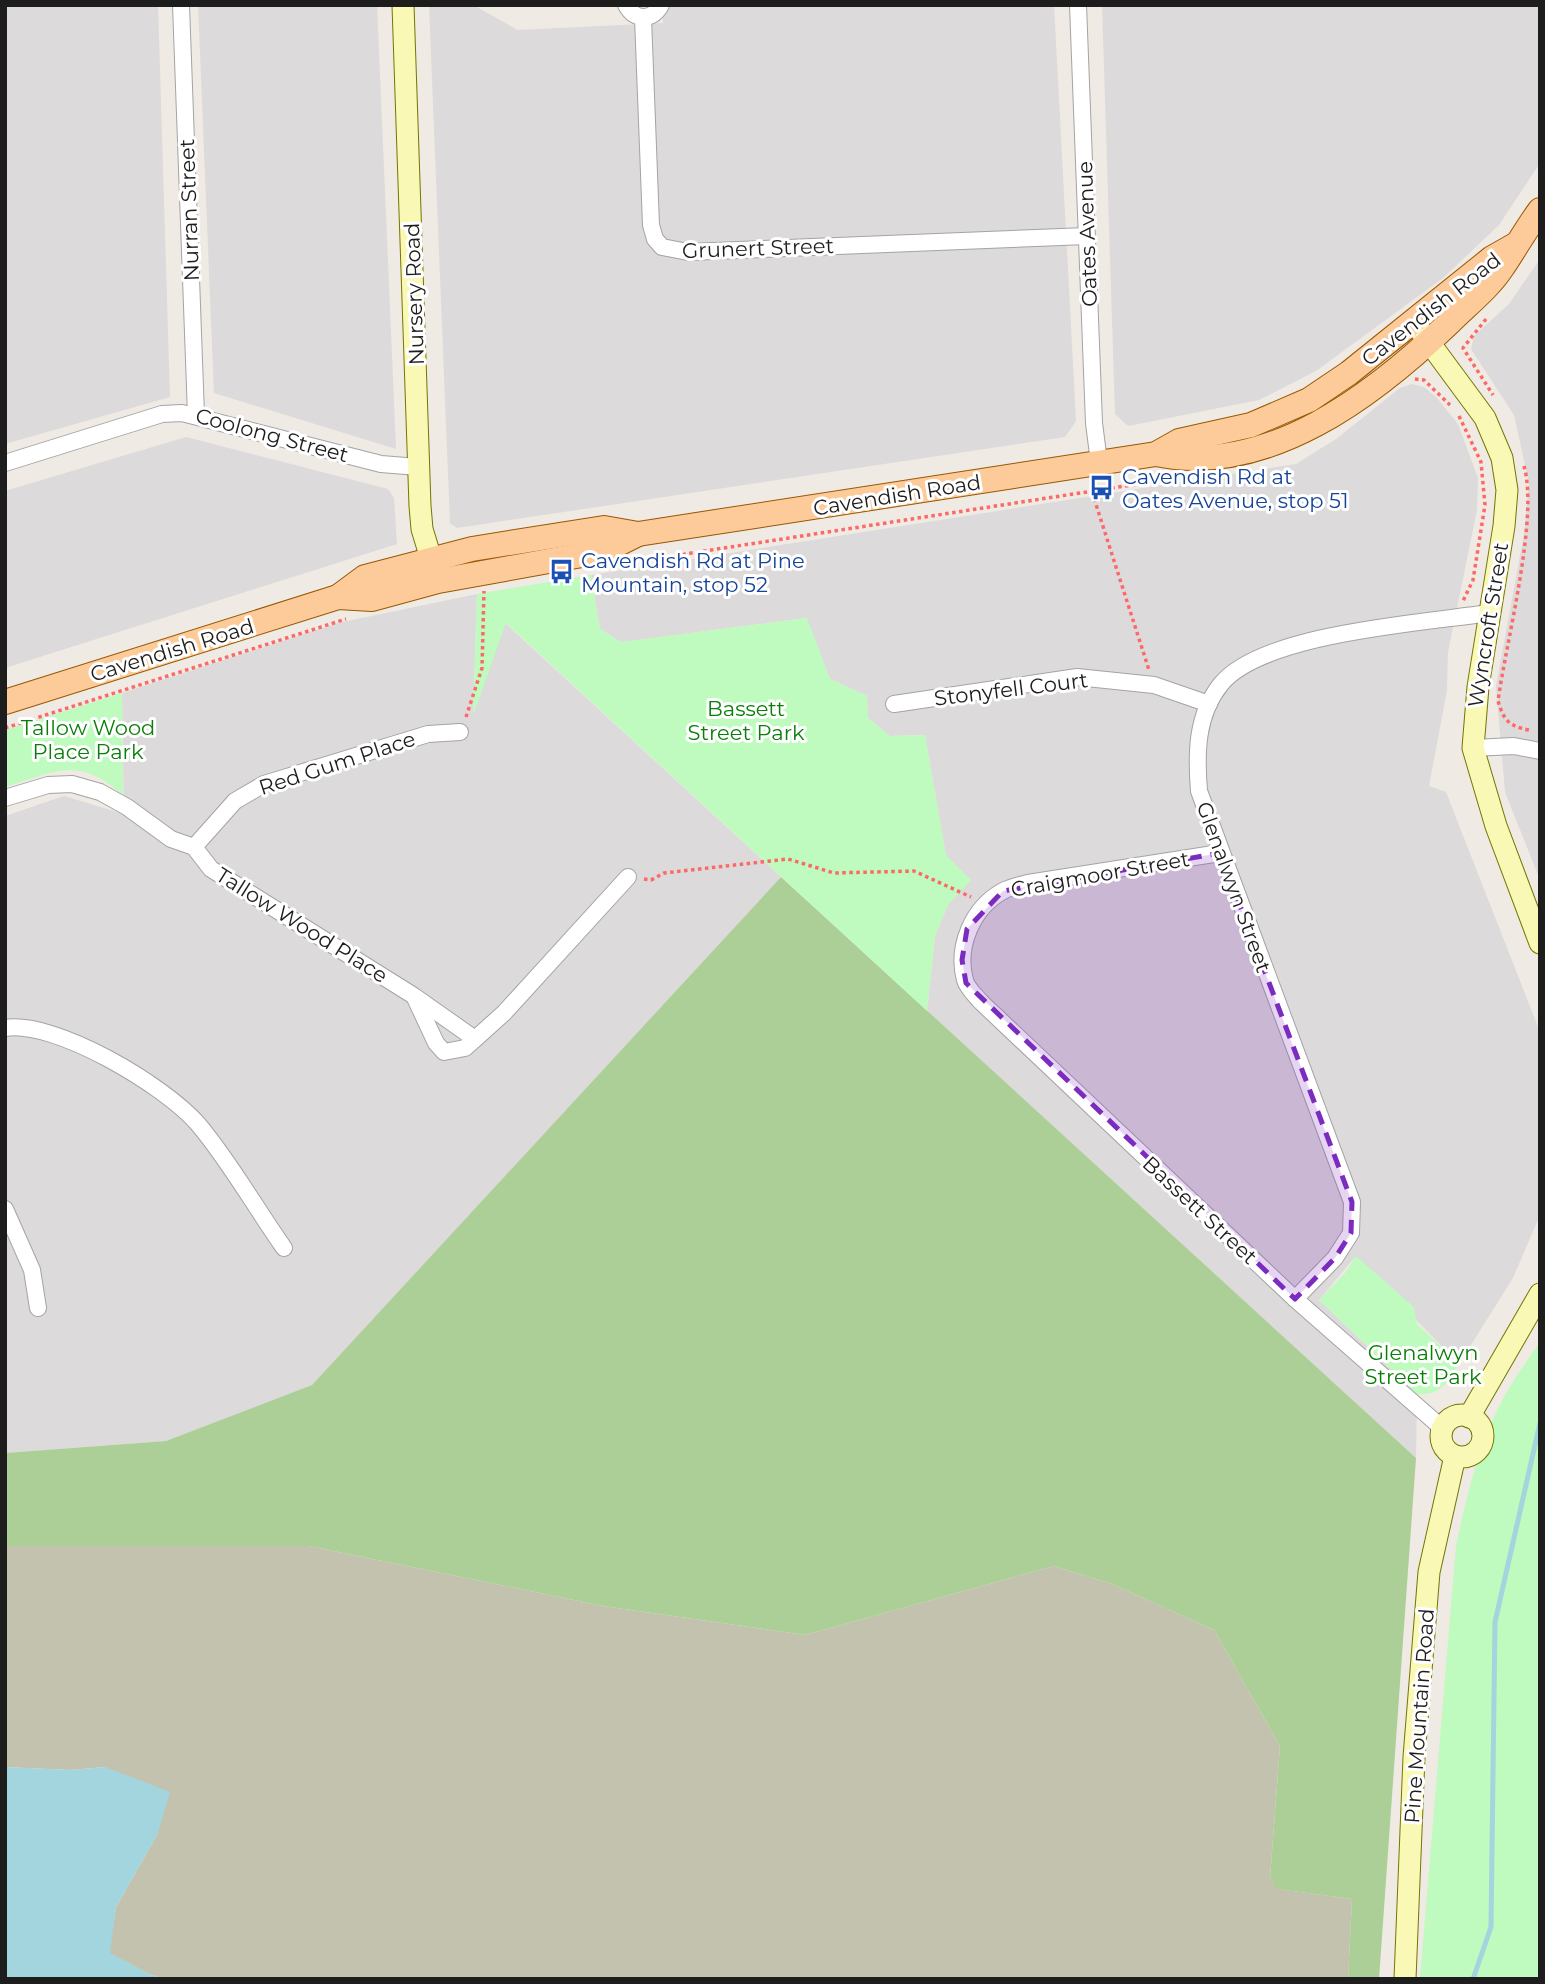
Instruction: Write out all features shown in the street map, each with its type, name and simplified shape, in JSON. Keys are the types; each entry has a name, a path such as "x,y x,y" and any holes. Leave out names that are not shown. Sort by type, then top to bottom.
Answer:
{"main road":[{"name":"Cavendish Road","path":"5,702 344,608 365,578 604,551 638,534 1099,462 1156,454 1184,460 1255,449 1295,434 1352,402 1422,333 1491,281 1540,210"}],"street":[{"name":"Nurran Street","path":"181,5 196,415"},
{"name":"Nursery Road","path":"403,5 418,467 421,519 434,569"},
{"path":"626,5 631,13 643,18 653,15 661,5"},
{"name":"Oates Avenue","path":"1078,5 1094,423 1099,462"},
{"name":"Grunert Street","path":"643,18 651,225 654,239 662,247 688,252 1087,236"},
{"name":"Wyncroft Street","path":"1422,333 1485,418 1502,458 1506,506 1474,718 1474,748 1496,826 1540,943"},
{"name":"Coolong Street","path":"5,463 162,414 196,415 381,464 418,467"},
{"name":"Glenalwyn Street","path":"1295,1299 1335,1258 1351,1233 1352,1202 1199,791 1196,756 1201,724 1222,683 1255,657 1301,642 1489,613"},
{"name":"Stonyfell Court","path":"894,704 1077,677 1154,685 1209,704"},
{"name":"Red Gum Place","path":"194,847 235,801 264,784 428,734 460,732"},
{"path":"1474,748 1514,746 1540,751"},
{"name":"Tallow Wood Place","path":"5,798 48,785 72,784 100,792 127,807 171,839 194,847 211,869 414,996 475,1039"},
{"name":"Craigmoor Street","path":"966,983 962,960 967,929 984,907 1003,891 1028,883 1220,852"},
{"path":"414,996 436,1043 444,1052 454,1052 475,1039 504,1013 628,877"},
{"name":"Bassett Street","path":"966,983 981,1002 1295,1299 1442,1428"},
{"path":"5,1028 19,1026 68,1039 92,1050 173,1102 197,1123 284,1248"},
{"path":"5,1209 32,1270 38,1308"},
{"path":"1469,1417 1540,1294"},
{"path":"1454,1417 1469,1417 1480,1427 1481,1443 1471,1455 1455,1456 1443,1445 1442,1428 1454,1417"},
{"name":"Pine Mountain Road","path":"1405,1979 1414,1757 1429,1572 1455,1456"}],"path":[{"path":"1412,379 1424,380 1438,391 1458,415 1481,462 1485,505 1473,580 1462,599 1464,602"},
{"path":"619,565 1185,476"},
{"path":"1092,492 1154,685"},
{"path":"474,590 495,586"},
{"path":"460,732 480,680 484,589"},
{"path":"5,728 344,608"},
{"path":"628,877 650,880 664,873 789,859 834,873 915,870 962,891 984,907"}],"highlighted area":[{"path":"1220,853 1352,1202 1351,1233 1335,1258 1295,1299 966,983 962,960 967,929 1003,891"}],"shaded area":[{"path":"5,5 158,5 170,397 5,444"},
{"path":"198,5 377,5 396,449 214,393"},
{"path":"429,5 473,5 518,30 663,23 663,5 1054,5 1076,421 1065,437 457,528 450,523"},
{"path":"1102,5 1540,5 1540,163 1499,225 1443,278 1316,371 1259,400 1128,426 1115,414"},
{"path":"1540,259 1540,880 1505,792 1496,686 1524,534 1529,483 1514,415 1471,349 1474,336 1509,304"},
{"path":"1412,384 1424,387 1437,398 1458,424 1478,478 1477,510 1448,652 1447,690 1429,786 1446,792 1540,1032 1540,1215 1513,1278 1459,1364 1355,1257 1319,1300 1417,1394 1416,1458 927,1011 935,936 948,905 970,880 946,856 925,735 890,736 868,718 867,696 830,679 806,618 621,642 600,629 591,575 1296,464 1336,439 1400,388"},
{"path":"186,437 388,489 394,498 397,544 5,668 5,491"},
{"path":"477,594 473,713 505,623 781,877 312,1385 166,1441 5,1453 5,816 64,796 124,814 122,693 338,623"},
{"path":"5,1546 309,1546 603,1606 805,1635 1054,1566 1112,1584 1214,1630 1280,1746 1270,1878 1278,1889 1352,1899 1348,1979 165,1979 149,1974 109,1953 116,1907 158,1833 105,1767 70,1770 5,1767"}],"green space":[{"name":"Bassett Street Park","path":"591,575 600,629 621,642 807,618 830,679 867,696 868,718 890,736 925,735 946,855 971,880 948,905 935,936 927,1011 506,623 473,716 477,594"},
{"name":"Tallow Wood Place Park","path":"122,693 123,795 93,775 67,770 5,787 5,730"},
{"path":"781,877 1416,1458 1379,1979 1348,1979 1352,1899 1277,1889 1270,1878 1280,1746 1214,1630 1112,1584 1054,1566 805,1635 603,1606 309,1546 5,1546 5,1453 166,1441 312,1385"},
{"name":"Glenalwyn Street Park","path":"1356,1256 1414,1307 1417,1324 1459,1364 1438,1390 1417,1394 1319,1300 1345,1273"},
{"path":"1540,1342 1540,1979 1420,1979 1456,1546 1469,1488 1495,1414"}],"water":[{"path":"5,1767 70,1770 105,1767 170,1792 158,1833 116,1907 110,1953 149,1974 165,1979 5,1979"}],"waterway":[{"path":"1473,1979 1491,1927 1495,1622 1540,1423"}],"place":[{"name":"Cavendish Rd at Oates Avenue, stop 51","path":"1102,488"},
{"name":"Cavendish Rd at Pine Mountain, stop 52","path":"561,572"}]}
